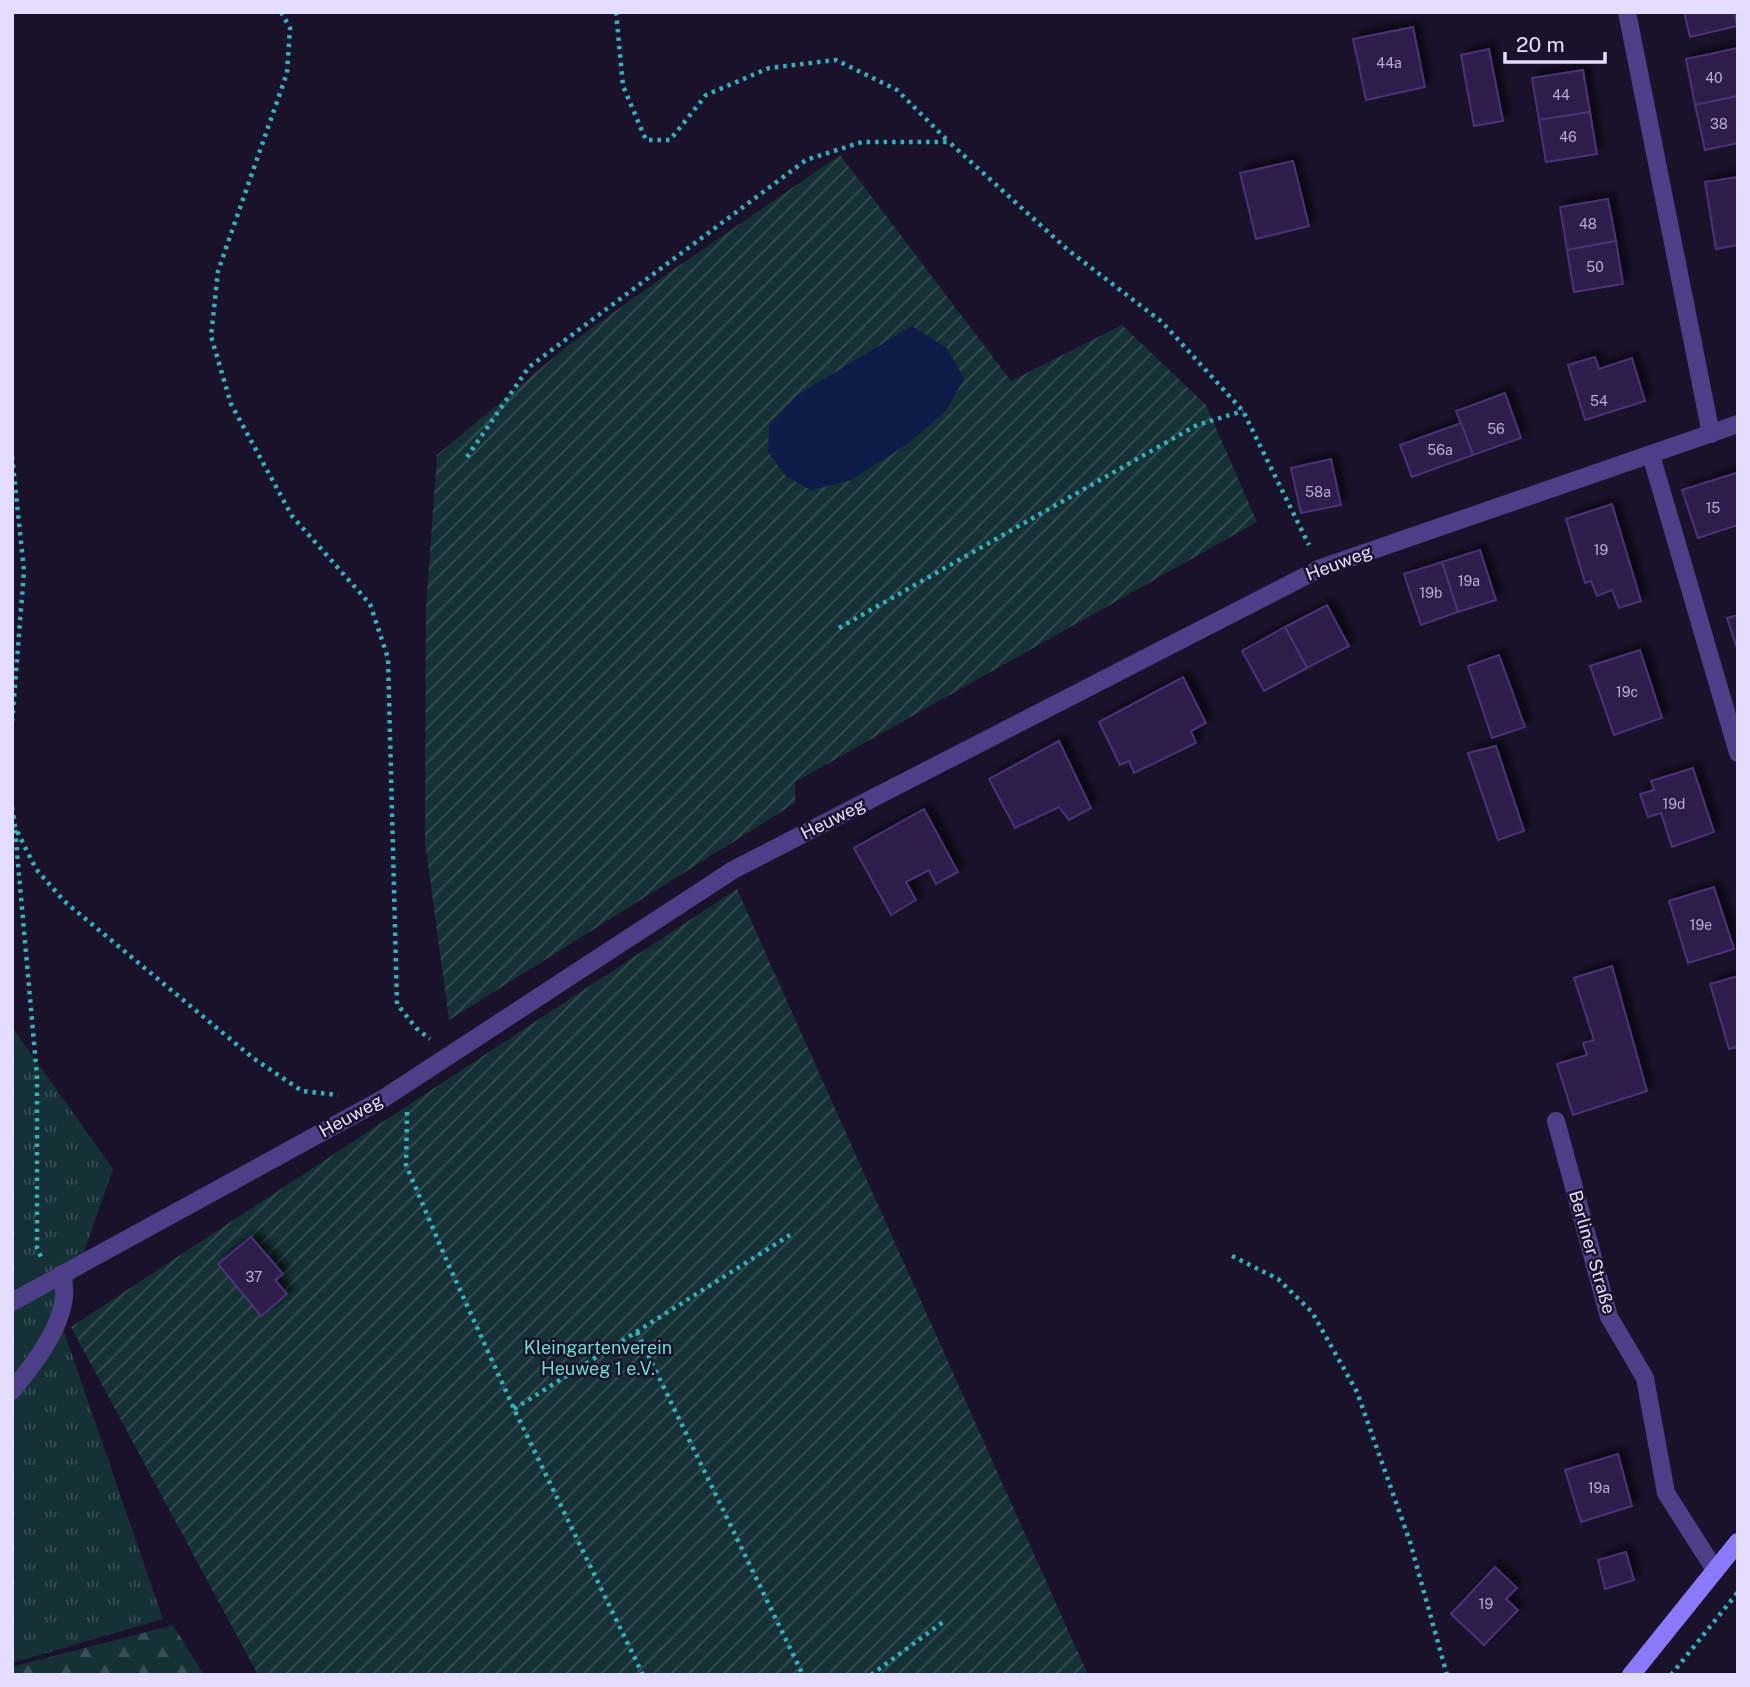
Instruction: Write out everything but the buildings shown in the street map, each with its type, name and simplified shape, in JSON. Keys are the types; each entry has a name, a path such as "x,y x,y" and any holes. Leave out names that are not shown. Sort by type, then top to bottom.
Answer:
{"main road":[{"path":"1631,1675 1738,1542"}],"street":[{"path":"1627,12 1711,434"},
{"name":"Heuweg","path":"12,1301 381,1100 733,870 1321,568 1738,424"},
{"path":"1651,455 1738,753"},
{"name":"Berliner Straße","path":"1556,1121 1609,1317 1645,1378 1666,1493 1715,1570"},
{"path":"12,1391 34,1364 57,1323 65,1295 55,1278"}],"path":[{"path":"281,12 290,28 287,73 218,271 211,336 232,404 292,516 370,604 387,658 397,1004 416,1028 435,1043 461,1048"},
{"path":"616,12 624,86 646,140 670,141 706,95 768,68 836,60 897,90 948,142 1068,250 1162,322 1243,411 1321,568"},
{"path":"467,457 528,367 806,160 862,142 948,142"},
{"path":"839,628 1197,425 1243,411"},
{"path":"12,456 24,571 12,723"},
{"path":"12,807 37,1076 37,1248 55,1278"},
{"path":"15,827 36,869 64,901 253,1058 302,1091 381,1100"},
{"path":"416,1077 407,1101 406,1165 514,1409 643,1675"},
{"path":"514,1409 790,1235"},
{"path":"1232,1256 1278,1279 1311,1312 1357,1392 1410,1542 1447,1675"},
{"path":"637,1332 803,1675"},
{"path":"1671,1675 1738,1592"},
{"path":"871,1675 943,1622"}],"green space":[{"path":"840,155 1011,381 1122,325 1206,405 1257,522 795,782 795,803 449,1020 425,842 426,608 437,455 571,343","holes":["785,475 851,480 811,490"]},
{"name":"Kleingartenverein Heuweg 1 e.V.","path":"737,889 1088,1675 258,1675 71,1327"},
{"path":"12,1027 113,1169 60,1320 163,1619 12,1663"},
{"path":"173,1625 204,1675 12,1675 12,1667"}],"water":[{"path":"912,326 947,348 964,379 946,411 906,445 851,480 811,490 785,475 768,452 769,425 799,394"}]}
